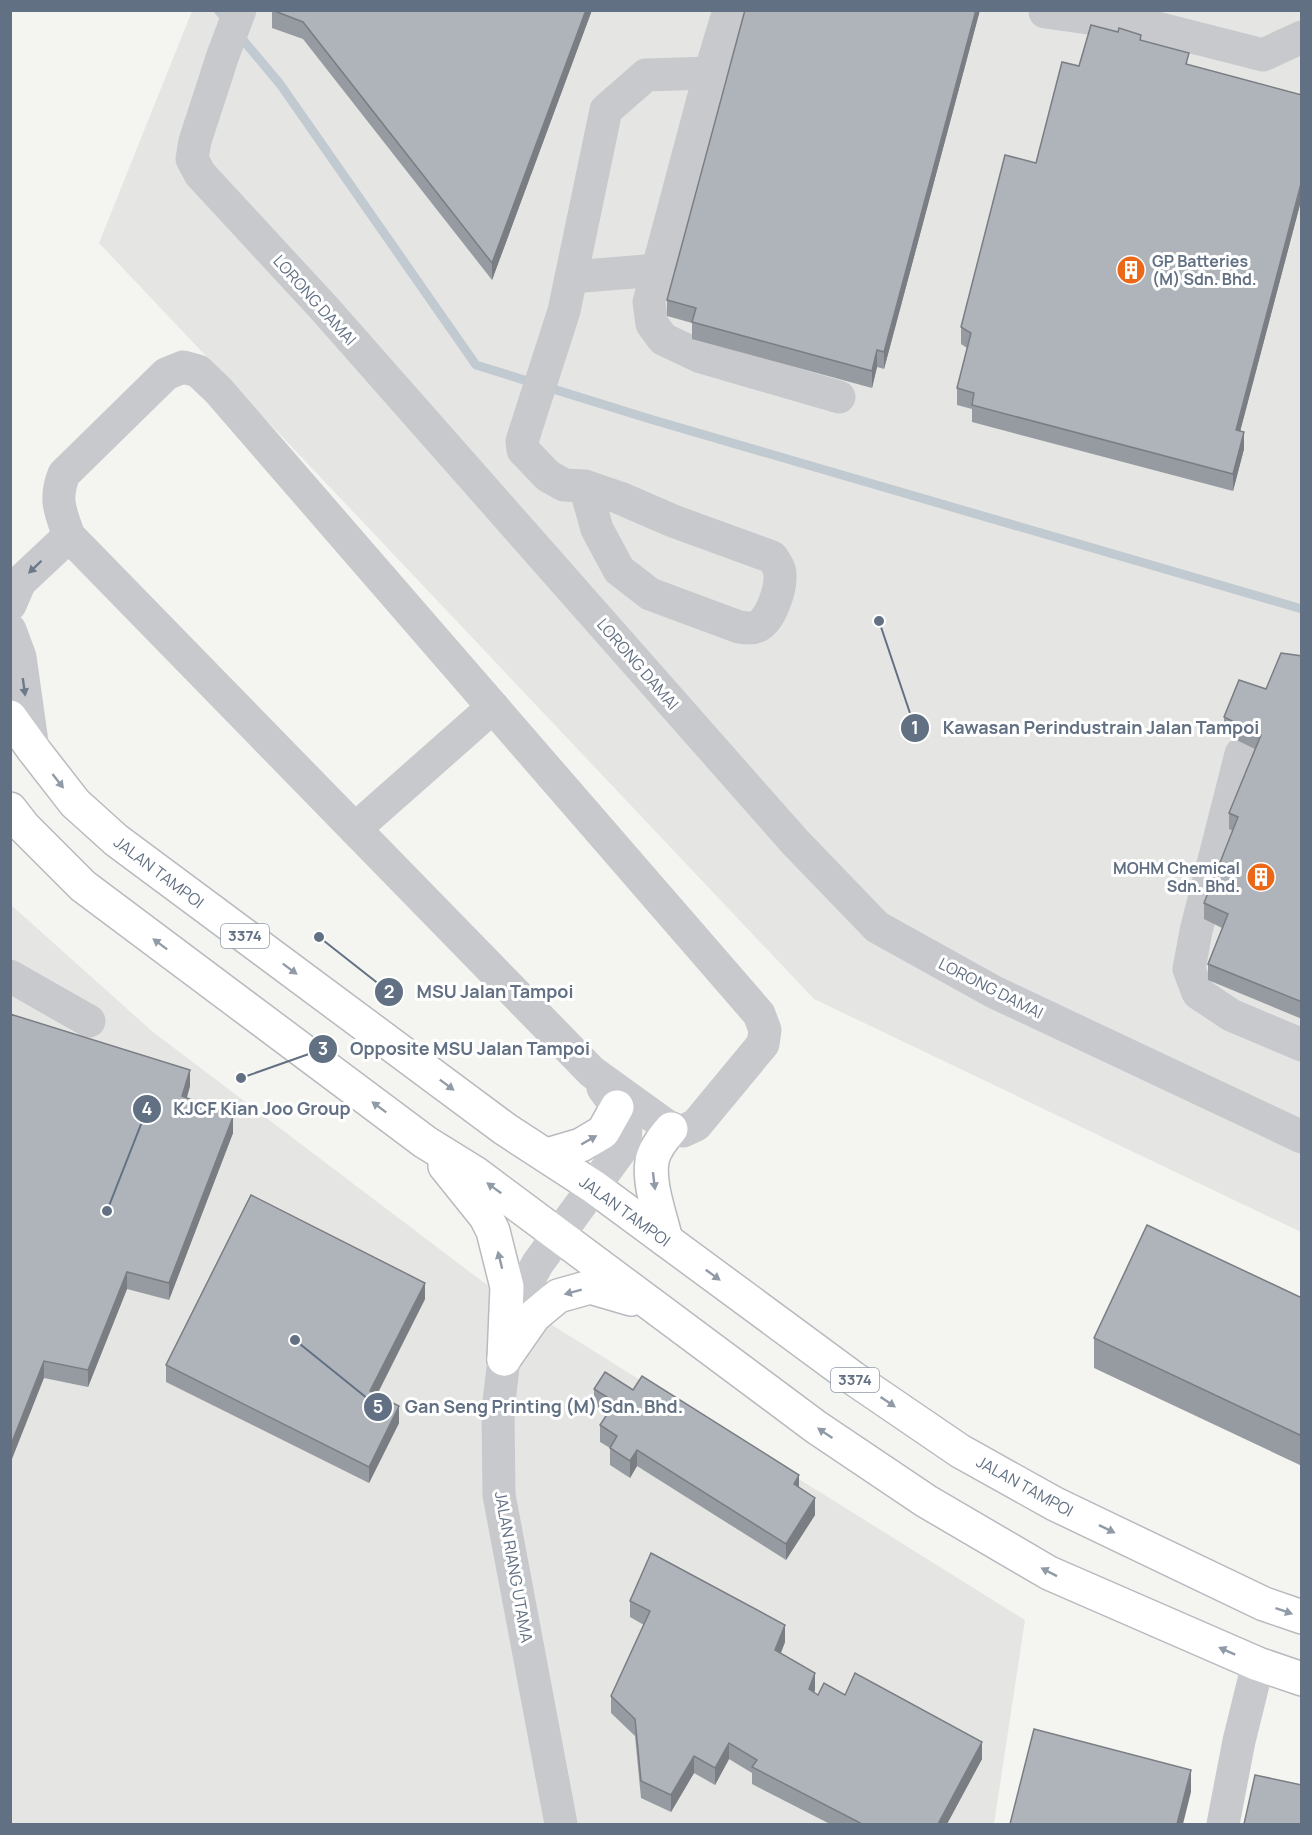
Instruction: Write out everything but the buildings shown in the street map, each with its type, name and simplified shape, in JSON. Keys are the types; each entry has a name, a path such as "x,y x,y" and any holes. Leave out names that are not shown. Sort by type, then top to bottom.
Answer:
{"main road":[{"name":"JALAN TAMPOI","path":"10,717 75,803 116,840 505,1129 594,1187 853,1378 960,1451 1055,1504 1264,1604 1302,1617"},
{"path":"10,809 24,827 83,886 425,1142 475,1173 816,1427 926,1501 1049,1573 1258,1664 1302,1679"},
{"path":"547,1155 581,1145 603,1132 617,1107"},
{"path":"666,1240 653,1185 652,1160 663,1138 671,1129"},
{"path":"425,1142 486,1217 493,1231 507,1287 504,1359"},
{"path":"504,1359 534,1316 558,1296 590,1287 650,1305"}],"street":[{"name":"LORONG DAMAI","path":"240,10 223,55 194,150 192,159 200,174 323,307 795,842 877,927 994,992 1302,1137"},
{"path":"729,10 649,302 652,324 663,339 701,357 839,397"},
{"path":"1045,12 1153,27 1263,55 1302,37"},
{"path":"585,486 597,529 619,570 650,594 749,629 767,620 780,573 772,557 673,521 620,498 585,486 564,485 548,476 523,450 522,441 564,311 606,111 646,75 710,73"},
{"path":"571,277 658,270"},
{"path":"183,367 198,371 225,398 759,1014 765,1030 763,1044 696,1125 683,1131 671,1129 592,1072 69,536 57,501 59,486 64,474 166,374 183,367"},
{"path":"10,605 20,582 69,536"},
{"path":"10,630 20,657 33,749"},
{"path":"356,829 493,707"},
{"path":"1241,754 1196,931 1189,969 1198,993 1231,1015 1302,1045"},
{"path":"10,976 89,1021"},
{"name":"JALAN RIANG UTAMA","path":"561,1824 499,1495 498,1410 504,1359 529,1279 538,1263 625,1144 626,1125 617,1107 592,1072"},
{"path":"1223,1824 1239,1741 1258,1664"}],"shaded area":[{"path":"192,11 1301,11 1301,1232 814,999 99,243"},
{"path":"10,904 153,1032 483,1282 1025,1620 994,1824 11,1824"}],"waterway":[{"path":"218,10 229,23"},
{"path":"238,34 280,84 476,365 650,419 1302,609"}],"place":[{"name":"GP Batteries (M) Sdn. Bhd.","path":"1131,270"},
{"name":"Kawasan Perindustrain Jalan Tampoi","path":"879,621"},
{"name":"MOHM Chemical Sdn. Bhd.","path":"1261,877"},
{"name":"MSU Jalan Tampoi","path":"319,937"},
{"name":"Opposite MSU Jalan Tampoi","path":"241,1078"},
{"name":"KJCF Kian Joo Group","path":"107,1211"},
{"name":"Gan Seng Printing (M) Sdn. Bhd.","path":"295,1340"}]}
